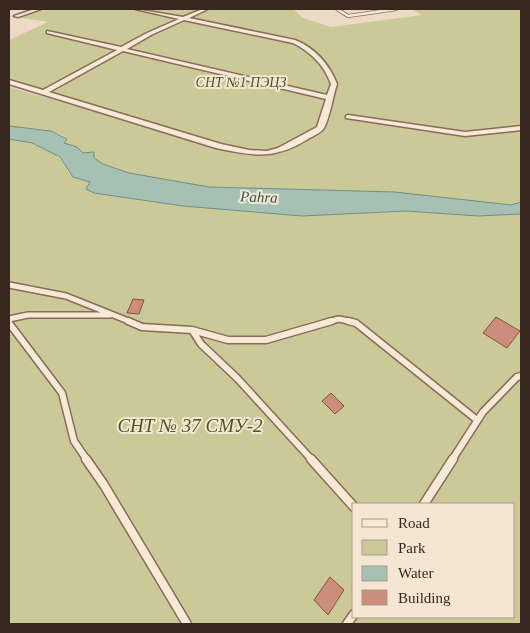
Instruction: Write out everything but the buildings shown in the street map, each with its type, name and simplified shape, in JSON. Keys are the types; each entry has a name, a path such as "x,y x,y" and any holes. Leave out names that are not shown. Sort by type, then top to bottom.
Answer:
{"street":[{"path":"16,16 39,9"},
{"path":"9,82 220,146 267,153 295,143 320,128 334,84 325,64 306,47 295,42 137,9"},
{"path":"43,93 149,34 206,9"},
{"path":"49,32 330,98"},
{"path":"348,118 465,134 521,128"}],"lane":[{"path":"337,9 348,16 396,9"},
{"path":"9,284 66,296 94,305 112,315 142,326 192,330 228,340 245,342 266,340 338,319 356,323 477,420"},
{"path":"9,320 28,315 112,315"},
{"path":"9,323 62,393 74,441 109,493 187,624"},
{"path":"192,330 200,344 237,378 352,505"},
{"path":"425,503 483,412 517,377 521,376"}],"green space":[{"name":"СНТ №1 ПЭЦЗ","path":"42,9 293,9 303,18 331,27 422,15 411,9 521,9 521,202 511,205 395,192 209,187 129,173 103,164 94,158 94,152 83,153 77,147 64,143 66,139 64,136 48,130 9,126 9,87 99,113 102,109 9,80 9,40 48,22 15,17"},
{"name":"СНТ № 37 СМУ-2","path":"9,139 44,148 60,158 69,173 90,182 94,193 183,206 302,216 406,211 478,216 521,214 521,624 9,624"}],"water":[{"name":"Pahra","path":"9,126 51,131 67,139 64,143 77,147 83,153 94,152 94,158 103,164 129,173 209,187 395,192 511,205 521,202 521,214 478,216 406,211 302,216 183,206 94,193 86,189 90,182 73,177 60,157 32,143 9,139"}]}
